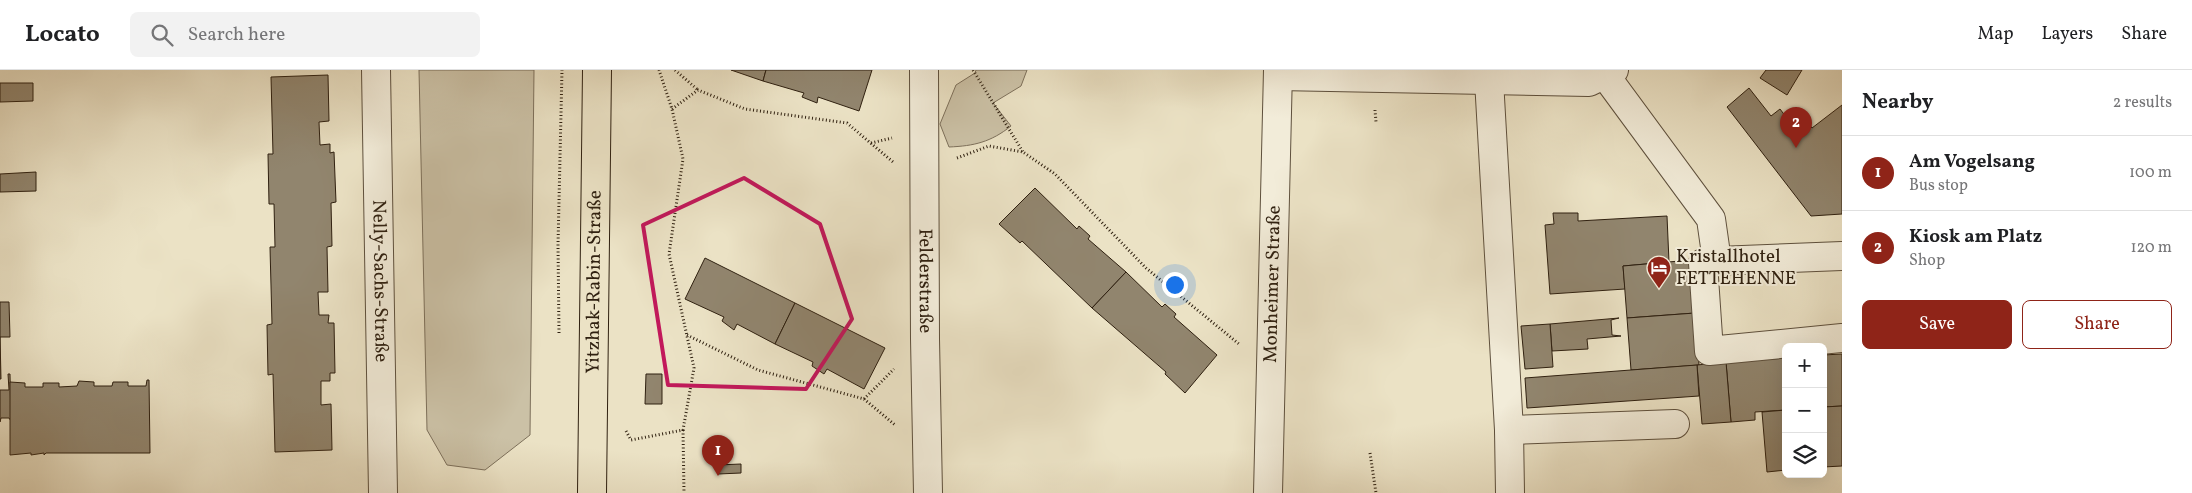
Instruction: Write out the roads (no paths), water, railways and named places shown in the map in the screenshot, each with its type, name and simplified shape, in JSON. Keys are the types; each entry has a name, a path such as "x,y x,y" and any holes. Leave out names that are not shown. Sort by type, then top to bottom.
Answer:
{"main road":[{"name":"Yitzhak-Rabin-Straße","path":"592,493 591,418 597,70"}],"street":[{"name":"Nelly-Sachs-Straße","path":"376,70 383,493"},
{"name":"Felderstraße","path":"924,70 926,453 928,493"},
{"name":"Monheimer Straße","path":"1268,493 1278,73 1590,82 1609,72"},
{"path":"1609,72 1711,219 1717,261"},
{"path":"1489,80 1509,430 1510,493"},
{"path":"1842,256 1704,263 1708,351 1842,338"},
{"path":"1509,430 1675,424"}],"place":[{"name":"Kiosk am Platz","path":"1796,148"},
{"name":"Kristallhotel FETTEHENNE","path":"1659,289"},
{"name":"Am Vogelsang","path":"718,476"}]}
